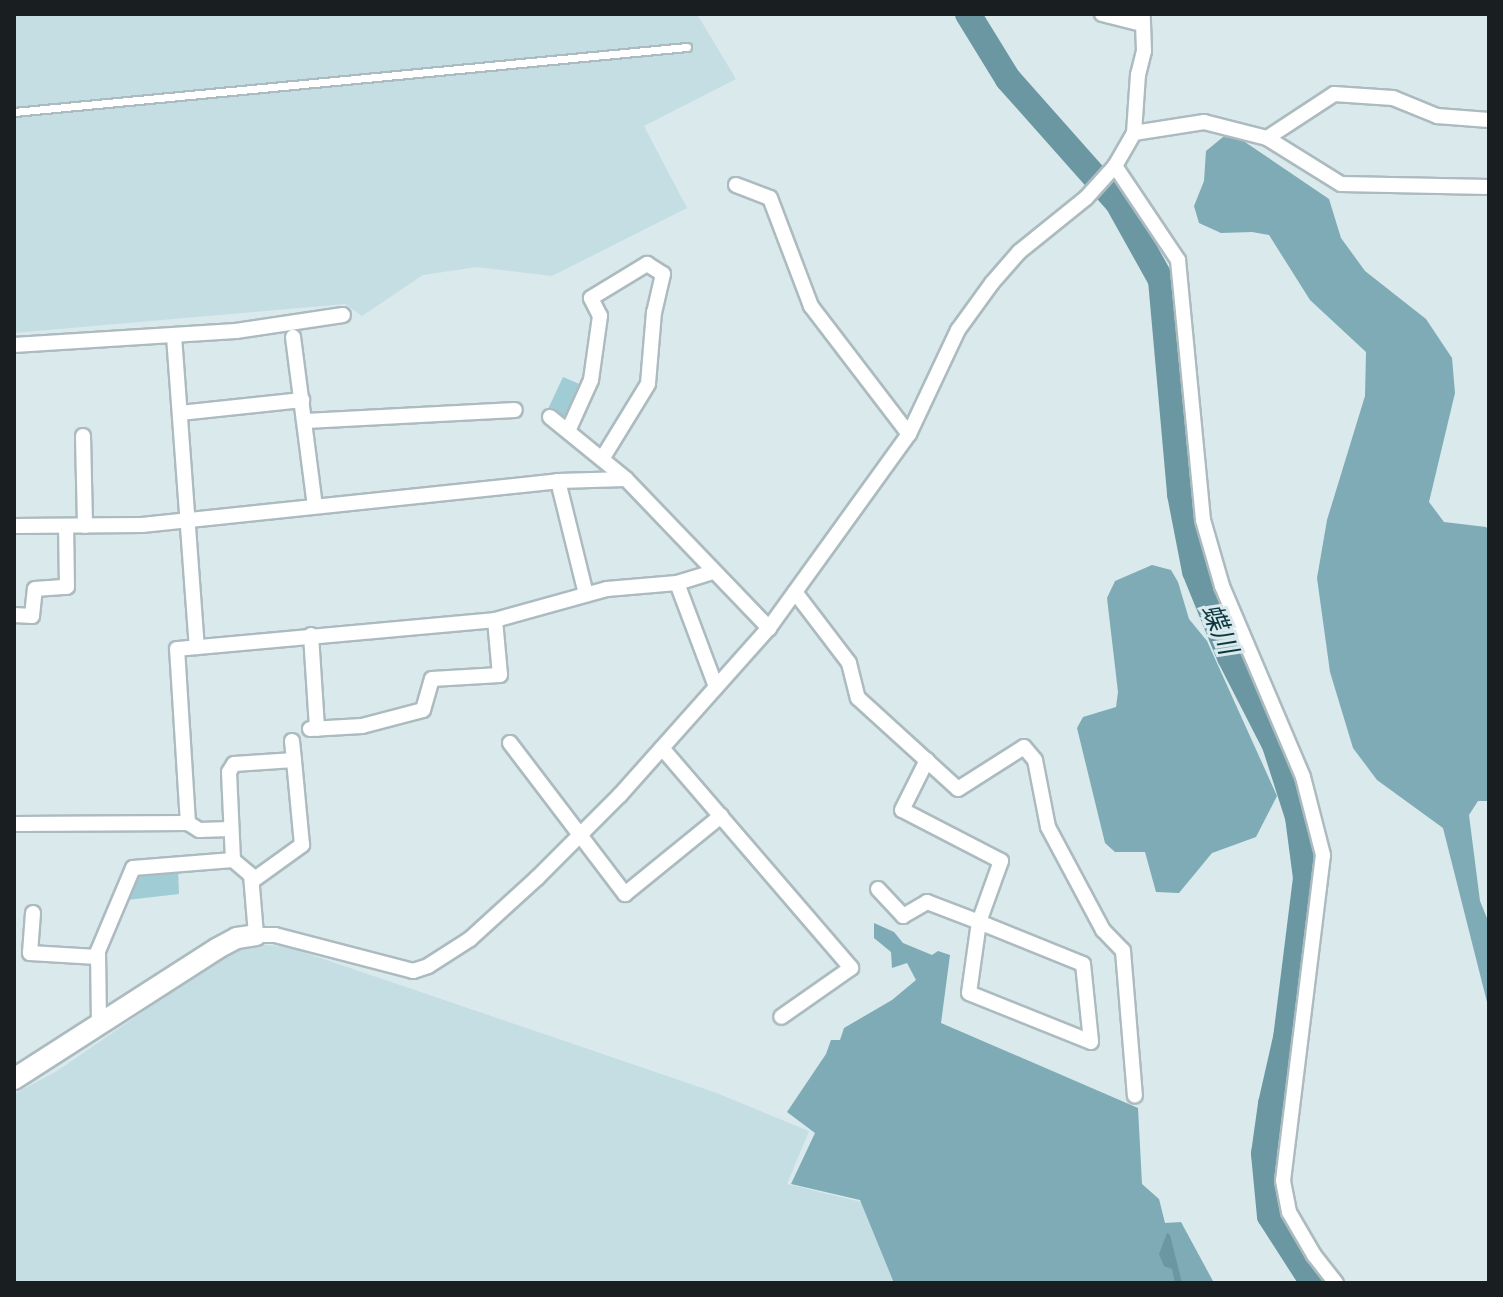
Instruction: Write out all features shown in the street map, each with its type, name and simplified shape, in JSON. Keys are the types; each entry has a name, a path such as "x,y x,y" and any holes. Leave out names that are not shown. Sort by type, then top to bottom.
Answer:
{"street":[{"path":"14,1079 237,938 275,935 413,971 428,966 470,939 581,835 769,628 909,434 958,330 992,283 1019,252 1086,198 1115,166 1134,133 1138,75 1144,51 1142,19 1102,14"},
{"path":"1267,138 1334,94 1393,98 1437,116 1489,120"},
{"path":"1134,133 1204,122 1267,138 1341,184 1489,187"},
{"path":"1115,166 1178,260 1203,520 1222,586 1303,777 1323,855 1283,1181 1289,1212 1314,1255 1336,1283"},
{"path":"736,185 770,198 811,306 909,434"},
{"path":"568,431 591,380 600,316 591,298 647,264 663,274 654,312 648,384 602,459"},
{"path":"14,345 174,336 343,315"},
{"path":"174,336 197,647"},
{"path":"293,337 315,506"},
{"path":"180,413 302,400"},
{"path":"306,421 515,410"},
{"path":"550,417 626,479 769,628"},
{"path":"83,436 85,526"},
{"path":"14,526 85,526 187,520 558,481 626,479"},
{"path":"558,481 586,594"},
{"path":"14,615 32,616 35,589 67,587 66,526"},
{"path":"188,823 177,649 495,620 586,594 677,583 714,572"},
{"path":"677,583 716,687"},
{"path":"795,592 849,663 858,698 958,789 1024,747 1035,760 1048,827 1103,930 1123,951 1135,1096"},
{"path":"311,635 313,729 362,726 423,710 432,679 500,675 495,620"},
{"path":"252,881 302,845 292,741"},
{"path":"510,743 625,894 721,816"},
{"path":"662,748 851,968 781,1017"},
{"path":"233,860 229,772 234,764 294,760"},
{"path":"878,889 903,916 927,902 979,922 1083,964 1091,1042 969,993 979,922 1001,861 902,810 927,760"},
{"path":"14,824 188,823 199,830 231,829"},
{"path":"99,1023 97,957 133,868 233,860 251,875 256,935"},
{"path":"33,913 30,953 97,957"}],"lane":[{"path":"14,112 687,47"}],"shaded area":[{"path":"14,14 697,14 736,79 644,126 687,208 552,276 477,267 423,275 362,316 345,304 14,333"},
{"path":"1223,137 1239,138 1329,199 1341,238 1365,271 1426,319 1452,358 1455,393 1429,502 1444,522 1486,527 1489,531 1489,801 1478,801 1469,815 1480,901 1489,923 1489,1010 1443,828 1377,780 1353,748 1330,672 1317,578 1327,520 1365,396 1366,352 1310,300 1269,235 1221,233 1199,223 1194,206 1204,181 1206,151"},
{"path":"563,377 584,386 570,416 562,418 548,409"},
{"path":"1152,565 1171,570 1178,582 1189,619 1207,641 1277,796 1256,837 1212,853 1179,893 1156,892 1145,852 1115,852 1105,843 1077,728 1083,717 1116,707 1118,692 1107,598 1115,581"},
{"path":"178,869 179,894 127,900 138,872"},
{"path":"874,923 894,932 903,943 932,955 938,951 950,955 941,1023 1138,1108 1142,1184 1159,1199 1165,1223 1181,1222 1214,1283 894,1283 860,1200 791,1184 815,1133 787,1112 826,1054 831,1040 840,1040 844,1028 892,1000 916,980 907,963 892,968 891,952 874,938"},
{"path":"256,944 288,947 714,1092 809,1131 787,1184 861,1202 895,1283 14,1283 14,1094 57,1071 227,954"},
{"path":"1167,1233 1182,1283 1175,1283 1172,1269 1164,1266 1159,1254"}],"waterway":[{"name":"蝶川","path":"968,14 1008,79 1118,203 1161,280 1180,494 1195,571 1230,657 1275,745 1298,817 1306,878 1286,1038 1271,1104 1264,1154 1270,1216 1313,1283"}]}
